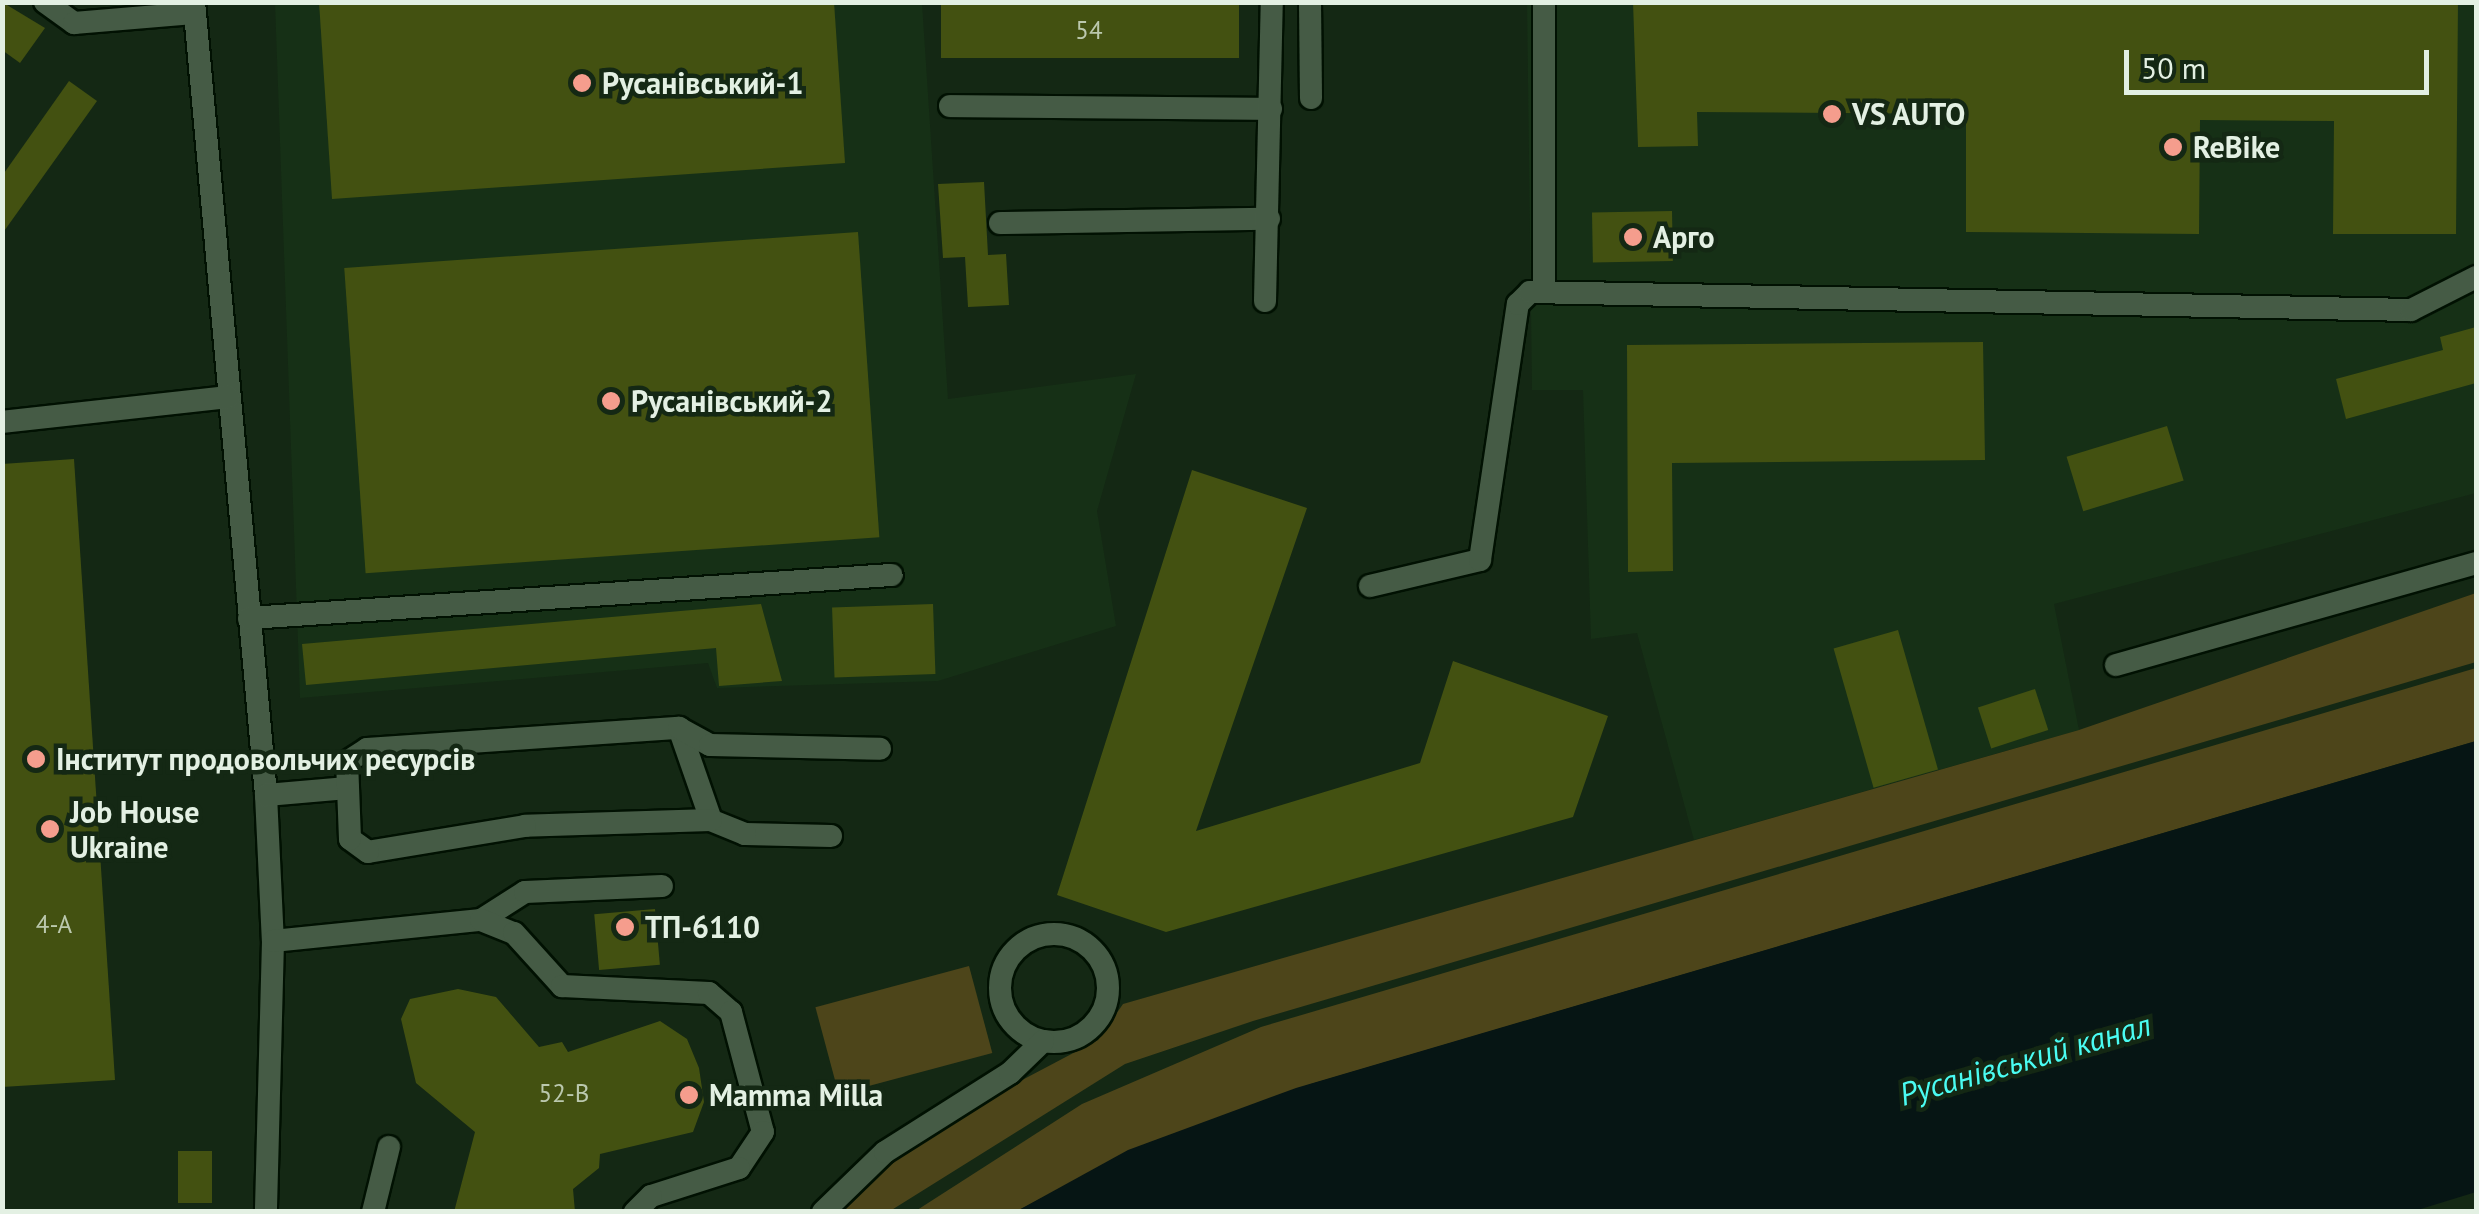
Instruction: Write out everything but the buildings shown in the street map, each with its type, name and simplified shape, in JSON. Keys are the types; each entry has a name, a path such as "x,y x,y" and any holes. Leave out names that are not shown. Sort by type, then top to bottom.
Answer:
{"lane":[{"path":"45,2 74,23 194,8 266,794 273,941 266,1212"},
{"path":"1265,300 1272,2"},
{"path":"1310,2 1311,98"},
{"path":"1544,2 1544,291"},
{"path":"950,106 1271,109"},
{"path":"1000,222 1269,218"},
{"path":"1370,586 1480,560 1518,304 1544,291 2411,310 2476,277"},
{"path":"2,422 229,397"},
{"path":"2116,666 2476,563"},
{"path":"249,618 892,575"},
{"path":"831,836 746,834 711,820 525,826 368,852 350,839 347,762 367,749 679,728 710,745 880,749"},
{"path":"679,728 711,820"},
{"path":"266,794 348,788"},
{"path":"273,941 480,920 525,892 662,886"},
{"path":"480,920 514,934 562,986 590,993 678,985 709,992 732,1012 763,1132 756,1153 635,1212"},
{"path":"823,1212 885,1152 1043,1041 1088,1030 1107,994 1097,955 1062,934 1026,942 1002,972 1006,1014 1043,1041"},
{"path":"374,1212 389,1147"}],"shaded area":[{"path":"275,3 922,3 948,399 1136,374 1097,511 1116,626 938,681 717,688 708,663 300,698"},
{"path":"1527,3 2476,3 2476,493 2054,604 2079,730 1694,840 1637,633 1591,639 1583,390 1532,390"},
{"path":"2476,593 2476,662 1253,1021 1125,1064 890,1211 841,1212 891,1162 977,1104 1098,1040 1123,1004 2079,730"},
{"path":"2476,668 2476,741 1311,1084 1146,1144 1017,1211 914,1212 1082,1104 1261,1027"},
{"path":"969,966 992,1053 839,1094 815,1007"}],"water":[{"name":"Русанівський канал","path":"2476,741 2476,1192 2411,1212 1017,1211 1128,1150 1296,1088"}],"place":[{"name":"Русанівський-1","path":"582,83"},
{"name":"VS AUTO","path":"1832,114"},
{"name":"ReBike","path":"2173,147"},
{"name":"Арго","path":"1633,237"},
{"name":"Русанівський-2","path":"611,401"},
{"name":"Інститут продовольчих ресурсів","path":"36,759"},
{"name":"Job House Ukraine","path":"50,829"},
{"name":"ТП-6110","path":"625,927"},
{"name":"Mamma Milla","path":"689,1095"}]}
